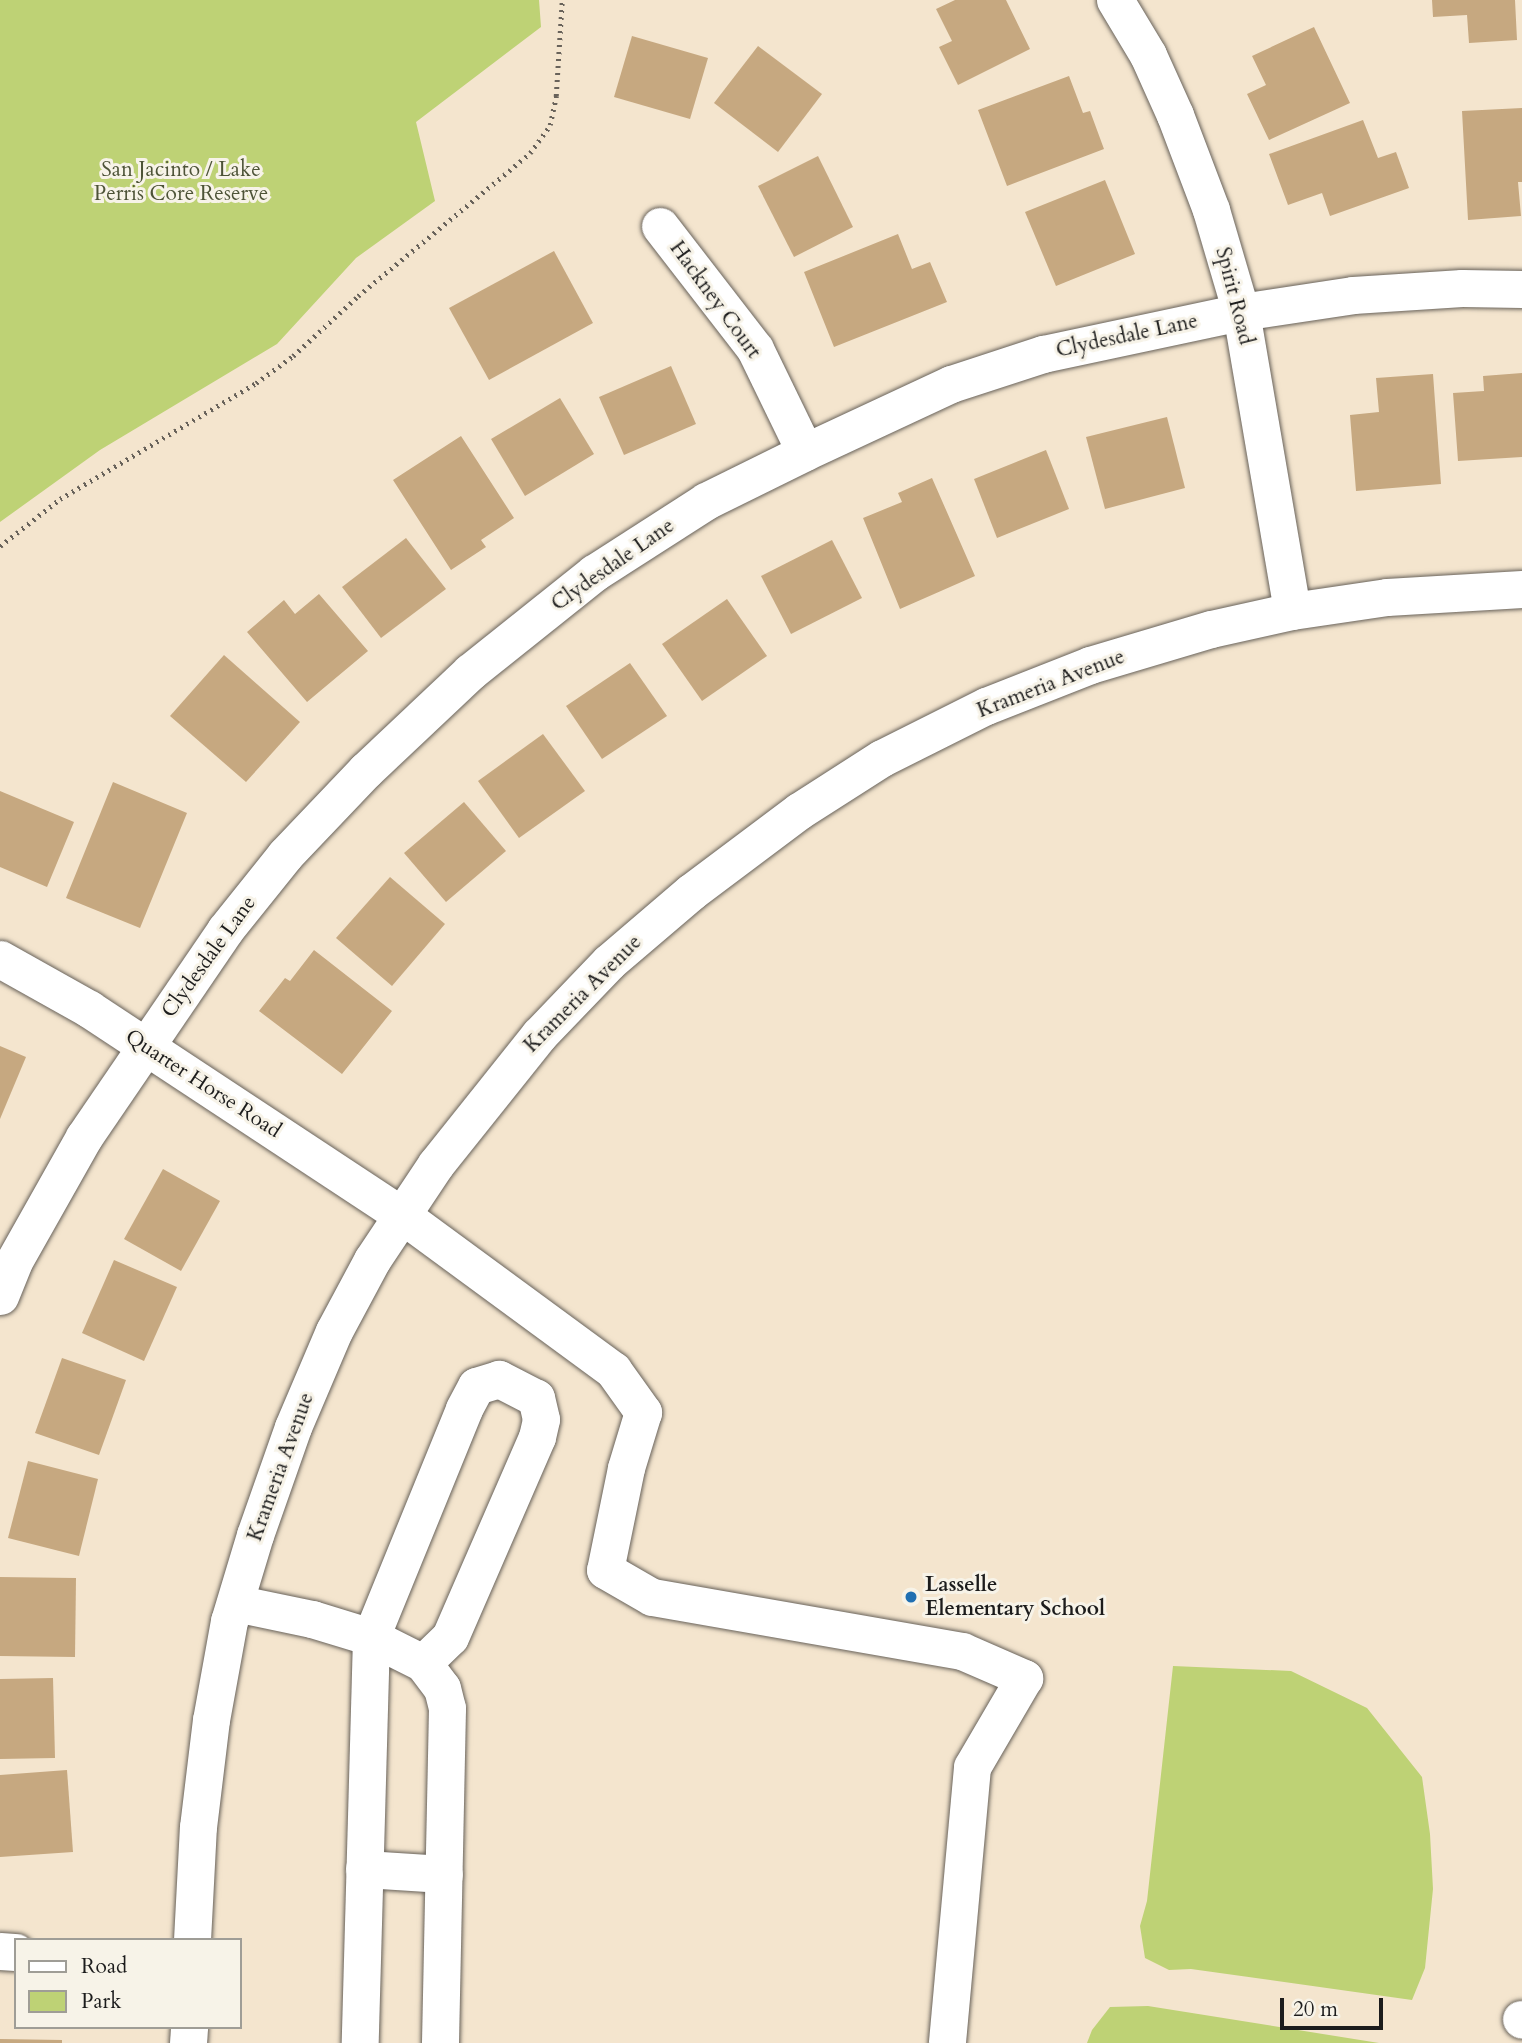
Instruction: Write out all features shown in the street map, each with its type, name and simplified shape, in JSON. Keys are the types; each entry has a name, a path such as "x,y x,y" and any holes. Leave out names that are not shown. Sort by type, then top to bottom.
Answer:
{"street":[{"name":"Spirit Road","path":"1115,0 1148,55 1175,115 1211,210 1241,312 1292,611"},
{"name":"Hackney Court","path":"660,226 755,349 805,452"},
{"name":"Clydesdale Lane","path":"0,1296 13,1263 84,1138 225,930 285,855 366,770 470,672 594,573 706,501 805,452 951,384 1030,358 1241,312 1353,295 1462,288 1522,289"},
{"name":"Krameria Avenue","path":"192,1938 198,1827 211,1720 235,1603 255,1535 298,1415 353,1296 372,1260 402,1215 487,1096 539,1035 609,962 691,892 799,811 881,758 986,706 1090,665 1211,629 1292,611 1400,596 1522,589"},
{"name":"Quarter Horse Road","path":"0,959 78,1003 402,1215 613,1370 643,1412 626,1468 605,1570 652,1597 962,1651 1024,1678 972,1767 947,2043"},
{"path":"360,2043 371,1637 464,1409 476,1386 499,1379 536,1398 541,1419 537,1437 450,1637 423,1662"},
{"path":"235,1603 312,1619 371,1637 423,1662 442,1688 447,1708 440,2043"},
{"path":"364,1869 444,1874"}],"path":[{"path":"0,546 60,499 256,383 284,363 369,287 530,153 550,125 556,96 562,0"}],"green space":[{"name":"San Jacinto / Lake Perris Core Reserve","path":"0,0 539,0 541,27 416,122 435,201 356,258 277,344 100,450 0,522"},
{"path":"1173,1666 1291,1671 1367,1708 1422,1777 1430,1834 1433,1889 1425,1968 1412,2000 1191,1969 1169,1970 1145,1958 1140,1926 1147,1901"},
{"path":"1148,2006 1379,2043 1087,2043 1092,2030 1110,2007"}],"building":[{"path":"955,0 1006,0 1030,49 958,85 939,47 952,41 936,9"},
{"path":"1432,0 1515,0 1517,40 1469,43 1467,15 1433,17"},
{"path":"1314,27 1350,103 1269,140 1247,94 1266,85 1252,56"},
{"path":"632,36 708,58 690,119 614,97"},
{"path":"758,46 822,94 778,152 714,103"},
{"path":"1069,76 1083,113 1090,111 1104,149 1007,186 978,110"},
{"path":"1522,108 1522,182 1518,182 1521,216 1468,220 1462,111"},
{"path":"1363,120 1378,158 1396,152 1409,188 1330,216 1322,193 1288,205 1269,154"},
{"path":"818,156 853,227 794,257 758,186"},
{"path":"1105,180 1135,254 1056,286 1025,212"},
{"path":"898,234 912,269 930,262 947,302 834,347 804,272"},
{"path":"554,251 593,323 489,380 449,308"},
{"path":"671,366 696,424 624,455 599,397"},
{"path":"1522,373 1522,457 1458,461 1453,393 1484,391 1483,376"},
{"path":"1433,374 1441,484 1356,491 1350,415 1379,412 1376,378"},
{"path":"560,398 594,454 525,496 491,439"},
{"path":"1167,417 1185,488 1105,509 1086,437"},
{"path":"461,436 514,518 481,540 486,547 451,570 393,480"},
{"path":"1046,450 1069,509 997,538 974,479"},
{"path":"932,478 975,576 900,609 863,518 902,502 898,493"},
{"path":"406,538 446,589 381,638 342,587"},
{"path":"832,540 862,598 791,634 761,576"},
{"path":"319,594 368,651 307,702 247,632 284,600 295,614"},
{"path":"727,599 767,656 702,701 662,644"},
{"path":"224,655 300,722 246,782 170,716"},
{"path":"630,663 667,716 602,759 566,706"},
{"path":"543,734 585,791 519,838 478,781"},
{"path":"113,782 187,813 140,928 66,898"},
{"path":"0,791 74,822 47,887 0,867"},
{"path":"464,802 506,851 446,902 404,853"},
{"path":"390,877 445,924 392,986 336,938"},
{"path":"314,950 392,1011 342,1074 259,1011 285,978 290,981"},
{"path":"0,1046 26,1057 0,1119"},
{"path":"163,1169 220,1201 181,1271 124,1239"},
{"path":"114,1260 177,1287 144,1361 82,1333"},
{"path":"62,1358 126,1380 99,1455 35,1433"},
{"path":"28,1461 98,1479 79,1556 8,1538"},
{"path":"0,1577 76,1578 75,1657 0,1656"},
{"path":"53,1678 55,1758 0,1759 0,1679"},
{"path":"67,1770 73,1852 0,1857 0,1775"},
{"path":"0,2039 62,2040 62,2043 0,2043"}],"place":[{"name":"Lasselle Elementary School","path":"911,1597"}]}
